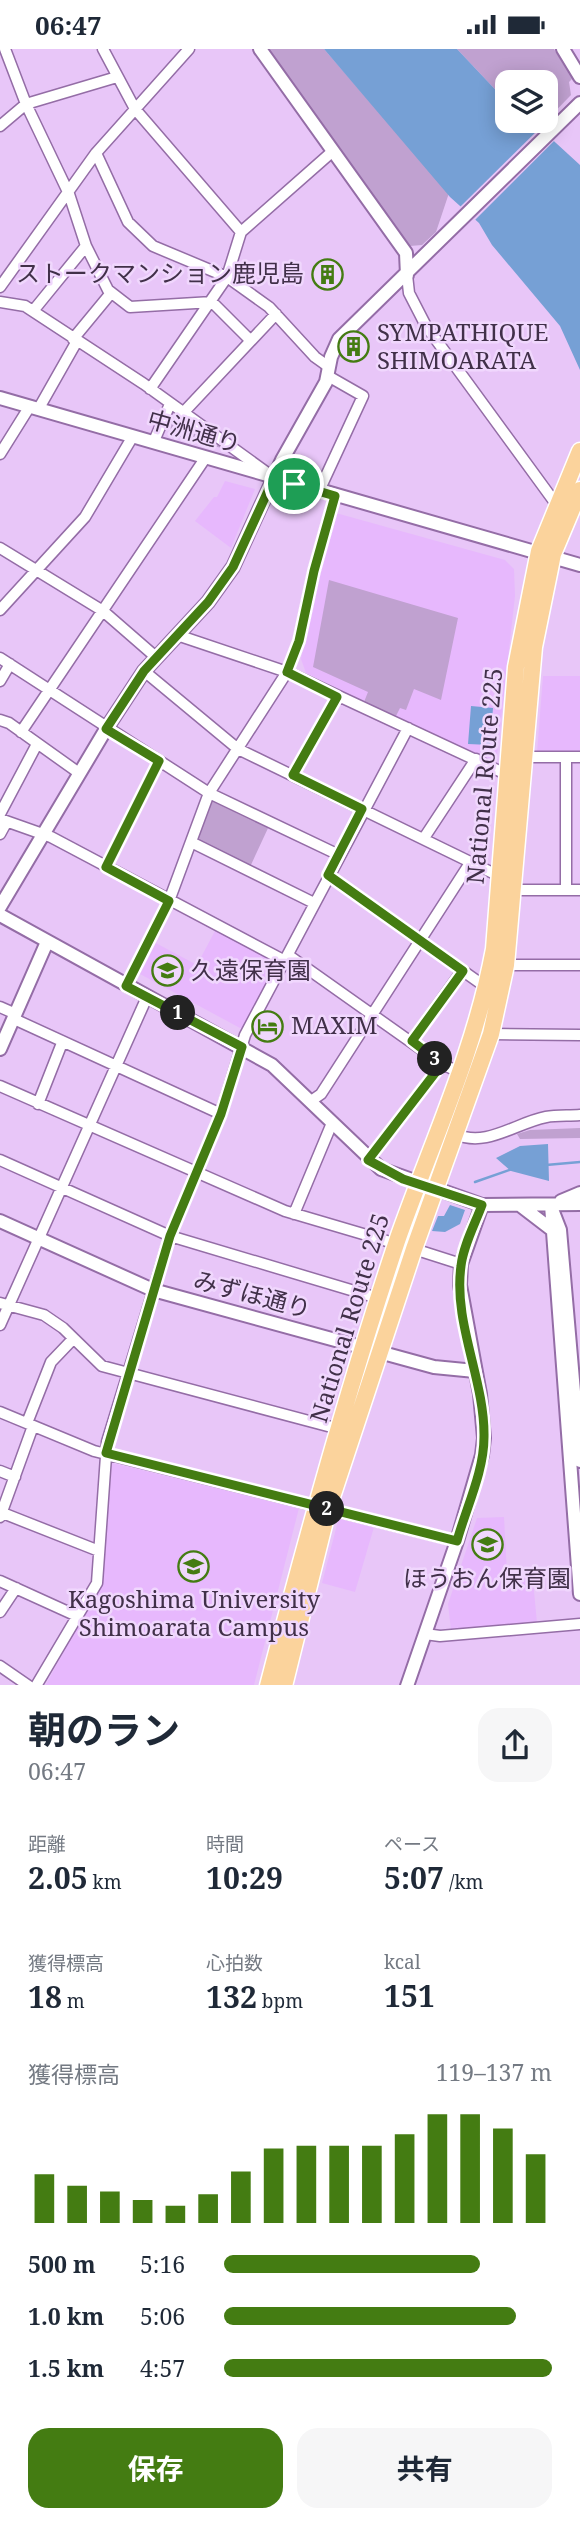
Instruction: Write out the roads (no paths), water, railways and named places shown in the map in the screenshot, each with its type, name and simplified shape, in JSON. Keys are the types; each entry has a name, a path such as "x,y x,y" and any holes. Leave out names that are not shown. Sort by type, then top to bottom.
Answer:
{"highway":[{"path":"546,553 556,504 580,451"},
{"path":"546,553 580,490"},
{"name":"National Route 225","path":"284,1685 340,1429 437,1194 455,1134 491,1034 506,965 534,647 546,553"},
{"name":"National Route 225","path":"268,1685 321,1508 373,1351 381,1299 398,1241 461,1073 487,988 494,949 516,667 546,553"}],"street":[{"path":"5,49 26,104 69,194 86,246 111,293 130,307 212,302 249,339"},
{"path":"103,49 135,109 241,232"},
{"path":"0,287 96,153 189,49"},
{"path":"260,49 407,253 409,293 426,326 556,504"},
{"path":"563,49 580,77"},
{"path":"1,123 26,104 117,76"},
{"path":"0,907 79,773 144,671 208,602 233,567 328,371 339,339 580,103"},
{"path":"150,389 227,277 241,232 333,151"},
{"path":"96,153 128,222 153,246 227,277 275,314 328,371 363,396 319,491"},
{"path":"33,311 86,246"},
{"path":"0,454 35,407 75,340 111,293"},
{"path":"0,303 25,306 33,311 150,389 274,478"},
{"path":"182,414 275,314"},
{"name":"中洲通り","path":"0,398 580,564"},
{"path":"154,441 170,404"},
{"path":"0,610 85,517 134,436"},
{"path":"21,731 206,457"},
{"path":"126,986 169,901 209,793 287,672 299,641 314,571 335,496"},
{"path":"0,548 103,611 156,658"},
{"path":"177,635 287,672 508,775"},
{"path":"0,658 106,729 209,793 339,855"},
{"path":"0,681 10,664"},
{"path":"144,671 238,748 499,876 514,890 580,890"},
{"path":"293,775 337,697"},
{"path":"0,720 21,731 79,773"},
{"path":"36,1685 97,1583 106,1453 170,1236 221,1114 247,1030 362,809 408,728"},
{"path":"0,834 2,818 37,744"},
{"path":"525,757 580,757"},
{"path":"566,757 566,890"},
{"path":"424,838 476,759"},
{"path":"106,867 159,761"},
{"path":"2,818 42,834 169,901 286,958 412,1041 442,1064 461,1073"},
{"path":"191,842 314,903"},
{"path":"311,1101 321,1094 470,863"},
{"path":"328,875 487,988"},
{"path":"0,915 272,1065 368,1160 415,1190 482,1205 580,1204"},
{"path":"0,1049 47,942"},
{"path":"506,965 580,965"},
{"path":"412,1041 463,971"},
{"path":"0,1325 4,1305 147,997"},
{"path":"0,1007 62,1043 221,1114"},
{"path":"491,1034 580,1035"},
{"path":"38,1104 62,1043"},
{"path":"368,1160 442,1064"},
{"path":"0,1086 195,1174 294,1214 398,1241"},
{"path":"455,1134 464,1139 484,1139 546,1117 580,1115"},
{"path":"294,1214 332,1123"},
{"path":"0,1160 170,1236 381,1299"},
{"path":"551,1205 580,1193"},
{"path":"407,1685 457,1541 478,1471 484,1438 464,1315 461,1264 482,1205"},
{"path":"520,1205 551,1229"},
{"path":"551,1205 580,1594"},
{"path":"551,1205 560,1230 580,1461"},
{"name":"みずほ通り","path":"0,1221 153,1290 435,1367 475,1371"},
{"path":"415,1245 461,1264"},
{"path":"4,1305 44,1315 102,1366 340,1429"},
{"path":"73,1339 51,1362 1,1514 99,1551"},
{"path":"0,1412 106,1453 457,1541"},
{"path":"0,1471 15,1477"},
{"path":"0,1581 78,1616"},
{"path":"0,1612 16,1588"},
{"path":"425,1634 440,1636 580,1624"},
{"path":"0,1666 29,1685"}],"water":[{"path":"324,49 457,49 495,89 495,133 545,133 580,165 580,370 560,326 492,245 479,223 450,197"},
{"path":"471,706 493,708 490,745 468,744"},
{"path":"548,1144 549,1181 511,1171 496,1158 520,1146"},
{"path":"450,1205 465,1210 460,1224 445,1232 432,1231 438,1216 444,1216"}],"waterway":[{"path":"546,1165 580,1162"},
{"path":"475,1182 512,1169"}],"place":[{"name":"ストークマンション鹿児島","path":"327,274"},
{"name":"SYMPATHIQUE SHIMOARATA","path":"354,347"},
{"name":"久遠保育園","path":"168,971"},
{"name":"MAXIM","path":"268,1026"},
{"name":"ほうおん保育園","path":"487,1545"},
{"name":"Kagoshima University Shimoarata Campus","path":"194,1566"}]}
